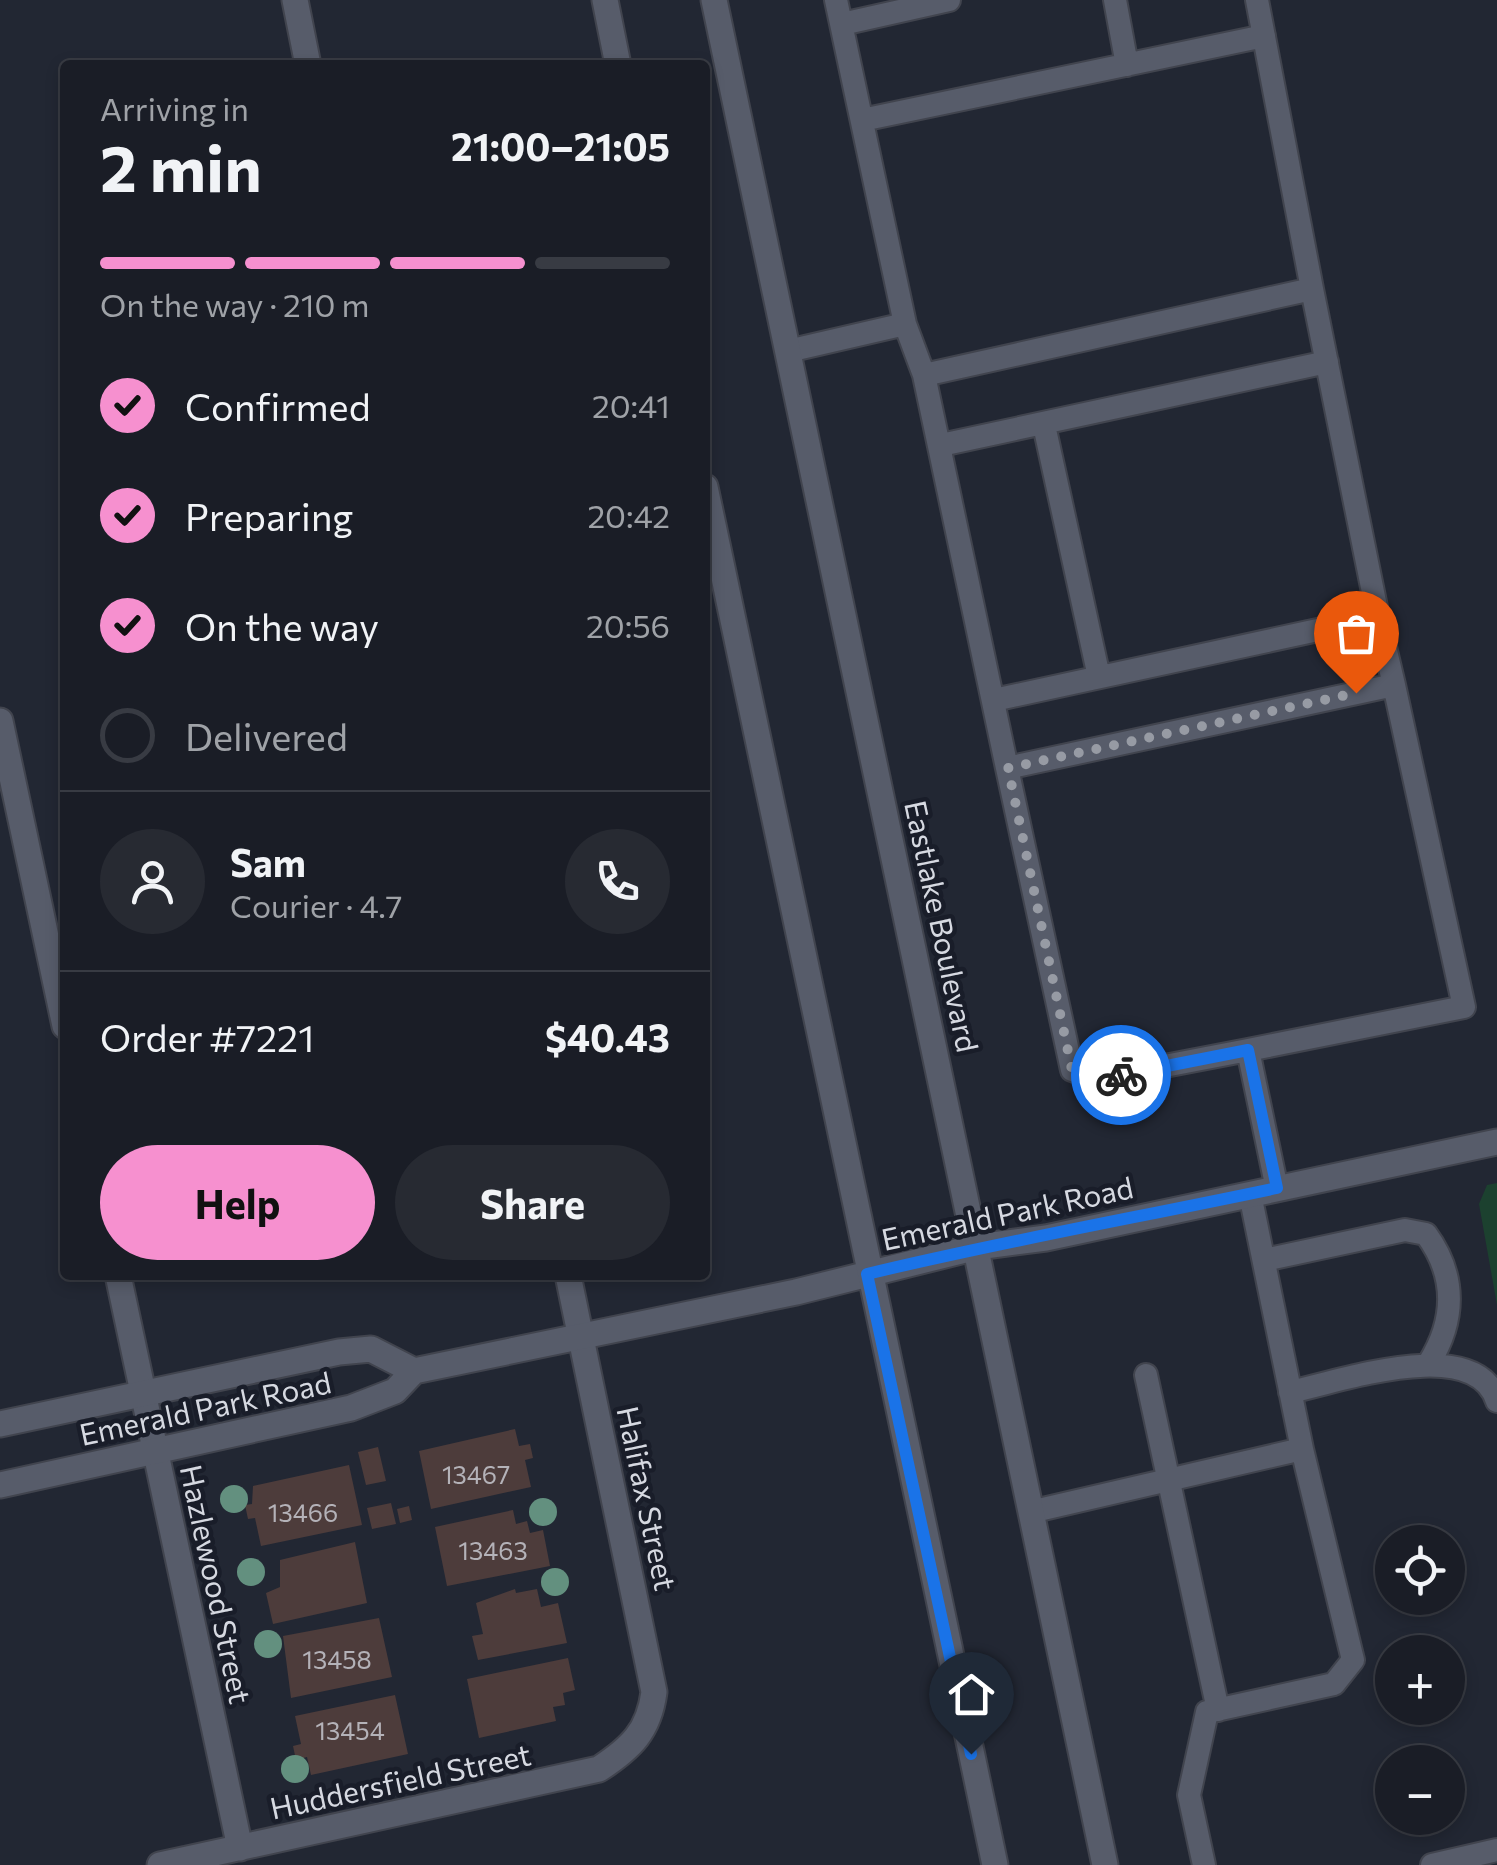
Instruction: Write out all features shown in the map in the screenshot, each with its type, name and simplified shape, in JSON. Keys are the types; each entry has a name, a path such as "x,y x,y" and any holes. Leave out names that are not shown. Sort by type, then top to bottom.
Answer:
{"street":[{"path":"294,0 307,60"},
{"path":"605,0 617,60"},
{"name":"Eastlake Boulevard","path":"714,0 1105,1865"},
{"path":"710,511 867,1274 995,1865"},
{"path":"0,720 60,1002"},
{"name":"Emerald Park Road","path":"0,1485 367,1404 396,1391 414,1372 581,1339 977,1247 1046,1238 1497,1142"},
{"name":"Hazlewood Street","path":"119,1280 240,1848"},
{"name":"Halifax Street","path":"569,1280 654,1692 650,1717 642,1733"},
{"name":"Emerald Park Road","path":"0,1424 355,1350 371,1349 414,1372"},
{"name":"Huddersfield Street","path":"160,1865 598,1769 624,1753 642,1733"}],"lane":[{"path":"836,0 905,324 924,375 940,445 1072,1070 1097,1079 1464,1007 1378,617 1256,0"},
{"path":"842,24 950,0"},
{"path":"1115,0 1128,64"},
{"path":"862,120 1264,36"},
{"path":"924,375 1312,290"},
{"path":"788,351 905,324"},
{"path":"940,445 1327,362"},
{"path":"1044,424 1099,677"},
{"path":"994,700 1378,617"},
{"path":"1008,768 1394,685"},
{"path":"1248,1050 1277,1188"},
{"path":"1204,1865 1189,1795 1208,1712 1334,1684 1353,1660 1302,1449 1250,1194"},
{"path":"1264,1260 1405,1230 1426,1234 1440,1253 1447,1283 1448,1332 1428,1363"},
{"path":"1290,1392 1428,1363 1464,1367 1497,1401"},
{"path":"1146,1375 1218,1710"},
{"path":"1030,1512 1302,1449"},
{"path":"1432,1865 1497,1850"}],"green space":[{"path":"1497,1183 1497,1305 1479,1204 1487,1185"}],"building":[{"path":"515,1429 519,1446 530,1444 533,1458 525,1460 531,1487 431,1509 419,1451"},
{"path":"378,1447 386,1481 366,1485 358,1452"},
{"path":"349,1465 362,1525 261,1546 255,1518 248,1519 245,1505 252,1504 253,1486"},
{"path":"391,1503 396,1524 372,1529 367,1508"},
{"path":"409,1506 412,1520 400,1523 397,1509"},
{"path":"513,1510 516,1524 527,1521 530,1533 543,1530 550,1566 447,1586 435,1527"},
{"path":"355,1542 367,1603 273,1624 266,1593 280,1587 280,1560"},
{"path":"515,1589 516,1593 537,1589 541,1607 558,1603 567,1643 478,1660 472,1636 483,1634 476,1603"},
{"path":"379,1618 392,1677 291,1698 283,1636"},
{"path":"568,1658 575,1690 563,1693 565,1705 553,1707 556,1721 479,1738 467,1679"},
{"path":"395,1695 408,1754 311,1775 307,1757 296,1760 293,1746 301,1744 295,1716"}],"way so far":[{"path":"1121,1075 1097,1079 1072,1070 1008,768 1356,693"}],"route":[{"path":"971,1754 867,1274 977,1247 1046,1238 1277,1188 1248,1050 1121,1075"}]}
